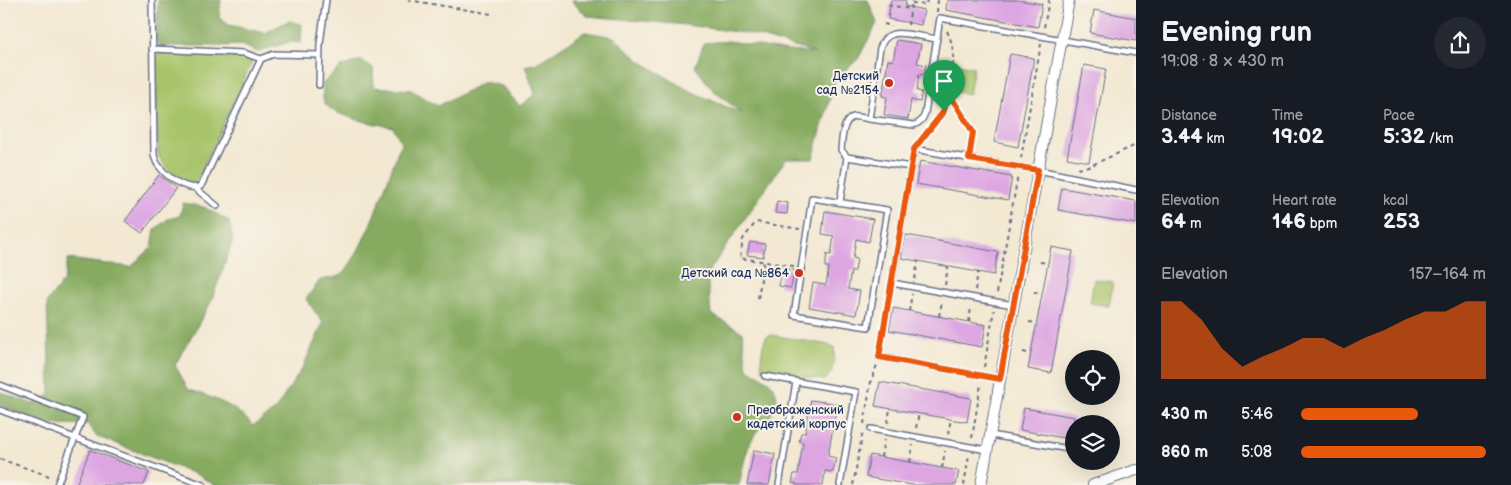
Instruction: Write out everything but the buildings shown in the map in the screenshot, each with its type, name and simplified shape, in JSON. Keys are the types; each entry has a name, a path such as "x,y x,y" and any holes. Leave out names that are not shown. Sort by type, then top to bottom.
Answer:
{"street":[{"path":"981,485 1069,0"},
{"path":"1093,485 1136,470"}],"lane":[{"path":"152,0 154,155 158,165 185,187 195,188 201,186 261,59"},
{"path":"319,85 320,44 326,0"},
{"path":"911,167 847,157 841,150 845,124 853,117 909,125 919,123 925,113 940,18 1136,53"},
{"path":"869,118 882,42 892,34 906,34 937,40"},
{"path":"152,49 244,54 261,59 274,54 320,54"},
{"path":"1013,305 892,283 914,149 1038,170 1136,190"},
{"path":"840,202 847,157"},
{"path":"195,188 217,206"},
{"path":"812,198 840,202 887,210 868,327 794,315 812,198"},
{"path":"879,357 1000,379"},
{"path":"765,376 856,392 840,485"},
{"path":"780,485 796,382"},
{"path":"0,385 83,417 58,482"},
{"path":"0,410 203,485"},
{"path":"871,429 987,450"},
{"path":"990,434 1065,448"}],"path":[{"path":"408,0 492,14"},
{"path":"906,34 912,1 926,5 927,0"},
{"path":"964,485 1049,0"},
{"path":"888,5 911,9"},
{"path":"914,149 944,111 948,92 954,53 951,40 940,18"},
{"path":"1032,70 1036,71"},
{"path":"948,92 973,132 969,159"},
{"path":"1026,102 1031,103"},
{"path":"1020,133 1025,134"},
{"path":"1074,170 1092,166 1136,145"},
{"path":"801,268 740,258 743,239 756,222 807,230"},
{"path":"758,298 764,262"},
{"path":"1040,262 1048,263"},
{"path":"853,485 892,283"},
{"path":"1034,292 1042,293"},
{"path":"1029,322 1037,324"},
{"path":"1023,352 1031,354"},
{"path":"0,459 58,482"}],"green space":[{"path":"158,0 221,0 219,18 229,25 265,33 288,21 302,24 301,43 289,42 259,52 240,45 161,46 156,41"},
{"path":"570,0 868,0 877,23 858,59 835,80 813,159 786,159 707,274 711,314 742,332 747,368 769,381 776,393 776,406 757,431 748,448 739,485 214,485 200,476 96,436 88,424 47,425 0,405 0,392 33,404 50,395 47,302 64,280 68,259 131,267 152,247 155,229 168,219 180,216 183,203 204,207 229,221 233,240 211,302 175,365 188,389 232,407 253,426 275,410 303,367 323,323 306,299 320,280 339,276 356,254 391,172 401,142 393,127 345,116 336,112 324,102 323,83 341,67 362,60 373,68 374,87 411,90 438,106 484,82 502,86 520,106 535,94 525,66 537,63 585,32 614,37 640,61 688,90 741,113 713,90 695,67 704,43 729,41 788,51 815,53 751,34 686,25 587,16"},
{"path":"159,53 247,58 252,62 198,178 193,183 181,180 171,173 158,154 156,56"},
{"path":"957,64 974,67 969,94 952,91"},
{"path":"1094,279 1113,282 1109,306 1090,303"},
{"path":"772,335 834,347 834,361 830,375 823,380 762,369 761,356 764,343 767,336"}],"place":[{"name":"Детский сад №2154","path":"889,83"},
{"name":"Детский сад №864","path":"799,273"},
{"name":"Преображенский кадетский корпус","path":"737,417"}],"route":[{"path":"948,92 973,132 969,159 1038,170 1000,379 879,357 914,149 944,111 948,92"}]}
